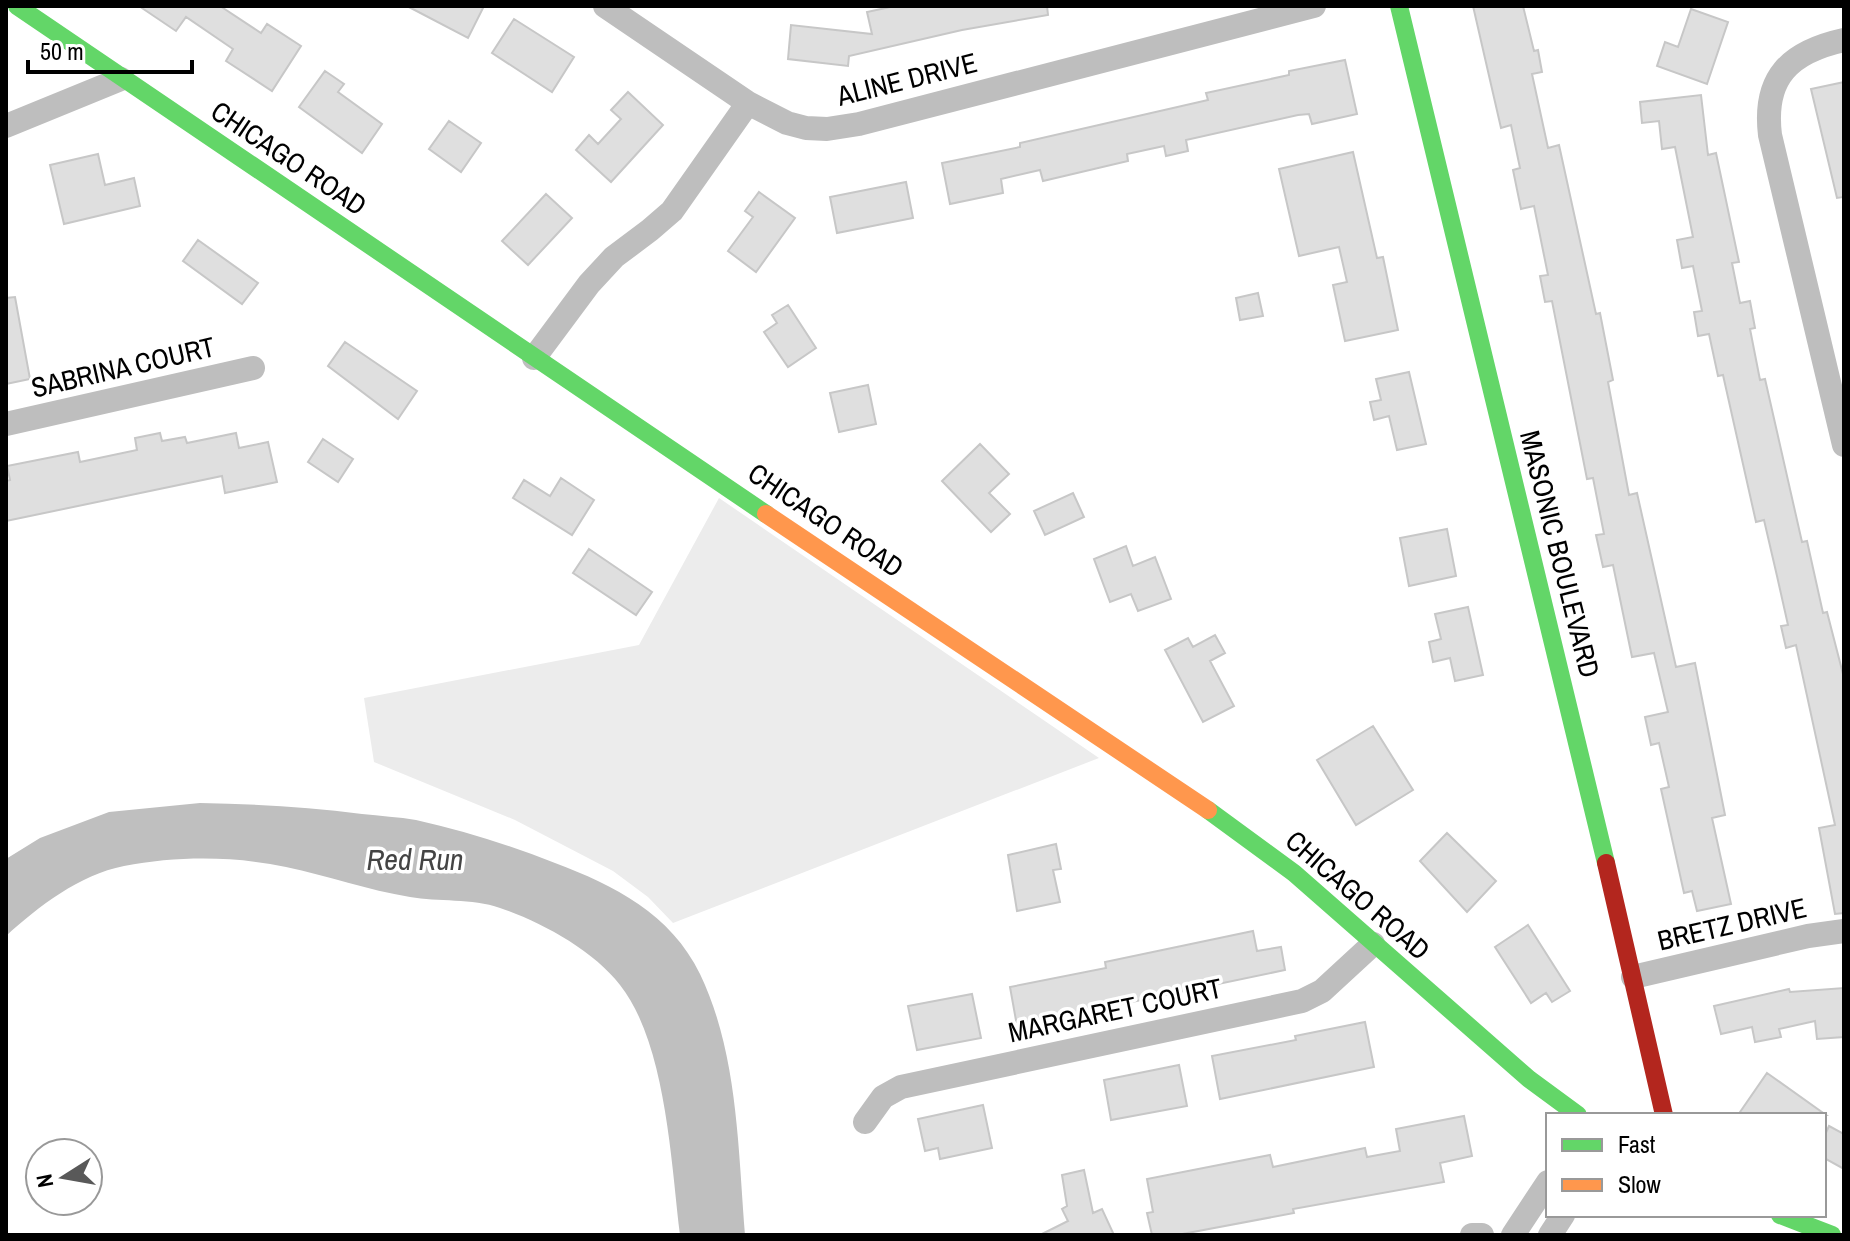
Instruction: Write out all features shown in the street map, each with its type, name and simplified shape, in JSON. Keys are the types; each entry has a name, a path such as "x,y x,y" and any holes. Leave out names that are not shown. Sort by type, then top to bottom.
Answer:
{"street":[{"name":"CHICAGO ROAD","path":"17,6 534,358 1199,804 1294,873 1529,1079 1575,1113"},
{"name":"ALINE DRIVE","path":"605,6 748,103 787,123 827,129 859,124 1314,6"},
{"name":"MASONIC BOULEVARD","path":"1399,6 1664,1113"},
{"path":"1844,40 1809,50 1778,74 1768,114 1770,135 1844,445"},
{"path":"6,126 121,79"},
{"path":"534,358 589,284 614,257 672,211 748,103"},
{"name":"SABRINA COURT","path":"6,424 253,368"},
{"name":"BRETZ DRIVE","path":"1633,977 1808,936 1844,931"},
{"name":"MARGARET COURT","path":"865,1122 883,1097 901,1087 1302,1001 1322,991 1373,944"},
{"path":"1513,1235 1546,1185"},
{"path":"1550,1235 1562,1217"},
{"path":"1785,1217 1832,1235"},
{"path":"1472,1235 1482,1235"}],"shaded area":[{"path":"719,498 1099,758 673,923 648,897 613,871 515,820 374,762 364,698 639,645"}],"water":[{"name":"Red Run","path":"200,803 322,809 434,824 504,844 577,872 619,892 657,918 688,953 700,974 722,1036 738,1135 745,1235 680,1235 664,1104 648,1038 635,1009 620,985 596,960 549,929 516,914 478,903 394,894 266,863 185,859 107,870 76,884 46,903 6,936 6,859 40,838 109,812"}],"building":[{"path":"139,6 220,6 261,33 267,24 301,46 272,91 226,61 233,49 186,17 176,31"},
{"path":"407,6 484,6 468,38"},
{"path":"895,6 1047,6 1048,15 962,30 849,56 848,66 788,59 791,25 872,34 867,12"},
{"path":"1473,6 1523,6 1534,51 1538,50 1542,72 1532,74 1548,148 1559,145 1596,314 1600,313 1613,380 1608,382 1629,495 1637,493 1676,667 1695,663 1725,815 1712,818 1731,904 1697,911 1692,891 1684,893 1661,789 1669,787 1659,743 1651,745 1645,717 1668,712 1654,653 1632,657 1613,565 1603,567 1596,535 1604,534 1593,478 1587,479 1552,301 1545,302 1540,276 1548,275 1534,206 1521,209 1513,170 1520,168 1511,125 1501,128"},
{"path":"1691,9 1728,22 1707,84 1657,66 1665,42 1678,47"},
{"path":"514,19 574,57 552,92 492,53"},
{"path":"1345,60 1357,114 1312,124 1309,114 1298,115 1186,140 1188,151 1166,156 1164,146 1127,154 1128,161 1043,181 1040,170 1001,179 1003,193 950,204 942,163 1020,147 1020,143 1208,100 1206,93"},
{"path":"325,71 344,84 338,92 382,124 362,153 299,107"},
{"path":"1844,82 1844,197 1837,198 1811,89"},
{"path":"628,92 663,125 611,182 576,150 589,135 598,144 621,119 611,110"},
{"path":"1701,95 1708,155 1716,153 1739,262 1732,263 1740,303 1750,301 1755,328 1750,329 1760,380 1765,379 1802,542 1807,541 1823,613 1827,612 1844,678 1844,913 1835,914 1819,828 1835,825 1796,645 1786,648 1781,626 1788,625 1777,576 1764,520 1756,522 1723,375 1718,376 1709,334 1698,336 1694,312 1702,311 1693,266 1682,268 1677,240 1693,237 1675,147 1662,149 1659,121 1642,123 1640,102"},
{"path":"449,121 481,143 461,172 429,149"},
{"path":"1353,152 1377,258 1383,257 1398,330 1345,341 1333,285 1347,282 1339,247 1299,256 1279,169"},
{"path":"98,154 105,185 134,178 140,206 64,224 50,165"},
{"path":"906,182 913,218 837,233 830,197"},
{"path":"759,192 795,218 756,272 728,251 753,217 745,211"},
{"path":"546,194 572,218 528,265 502,241"},
{"path":"198,240 258,283 242,304 183,261"},
{"path":"1258,293 1263,316 1240,320 1236,298"},
{"path":"15,297 30,379 6,384 6,298"},
{"path":"788,305 816,348 788,367 764,332 777,323 772,315"},
{"path":"345,342 417,391 398,419 328,366"},
{"path":"1409,372 1426,444 1397,450 1389,416 1374,420 1370,402 1381,400 1376,379"},
{"path":"868,385 876,424 839,432 830,393"},
{"path":"160,433 162,441 185,437 187,443 236,433 239,448 268,442 277,482 225,493 222,476 6,521 6,481 10,480 7,466 78,452 80,462 137,450 135,438"},
{"path":"323,439 353,459 338,482 308,462"},
{"path":"980,444 1009,474 989,493 1010,514 991,532 942,481"},
{"path":"561,478 594,500 572,535 513,498 524,480 550,496"},
{"path":"1073,493 1084,517 1045,535 1034,511"},
{"path":"1447,529 1456,576 1409,586 1400,538"},
{"path":"1126,546 1133,566 1155,557 1171,599 1138,611 1131,594 1110,602 1094,559"},
{"path":"589,549 652,592 636,615 573,573"},
{"path":"1468,607 1483,675 1455,681 1450,658 1433,662 1429,642 1441,639 1435,614"},
{"path":"1215,635 1225,653 1210,661 1234,706 1203,722 1165,650 1188,638 1193,647"},
{"path":"1373,726 1413,790 1356,825 1317,760"},
{"path":"1447,833 1496,881 1467,912 1420,861"},
{"path":"1056,844 1061,869 1053,870 1060,902 1017,911 1008,855"},
{"path":"1528,925 1570,991 1552,1002 1546,993 1531,1003 1495,947"},
{"path":"1253,931 1257,951 1281,947 1285,970 1017,1026 1010,987 1106,968 1105,962"},
{"path":"1844,988 1844,1037 1817,1039 1815,1021 1779,1029 1781,1037 1755,1042 1752,1027 1721,1034 1714,1006 1789,989 1790,992"},
{"path":"972,994 981,1038 917,1050 908,1006"},
{"path":"1365,1022 1374,1067 1220,1099 1212,1056 1296,1040 1295,1036"},
{"path":"1179,1065 1187,1106 1111,1120 1104,1080"},
{"path":"1767,1073 1823,1113 1739,1113"},
{"path":"983,1105 992,1148 940,1159 938,1148 925,1151 918,1119"},
{"path":"1464,1116 1472,1156 1440,1163 1444,1182 1293,1209 1294,1213 1177,1235 1152,1235 1147,1213 1153,1212 1147,1179 1270,1155 1273,1167 1365,1148 1367,1157 1400,1151 1396,1129"},
{"path":"1829,1126 1844,1134 1844,1169 1826,1159"},
{"path":"1084,1170 1093,1213 1102,1209 1114,1235 1040,1235 1068,1221 1062,1209 1067,1206 1062,1175"}],"traffic: fast":[{"path":"17,6 766,514"},
{"path":"1399,6 1606,863"},
{"path":"1208,810 1294,873 1529,1079 1575,1113"},
{"path":"1785,1217 1832,1235"}],"traffic: slow":[{"path":"766,514 1208,810"}],"traffic: jam":[{"path":"1606,863 1664,1113"}]}
